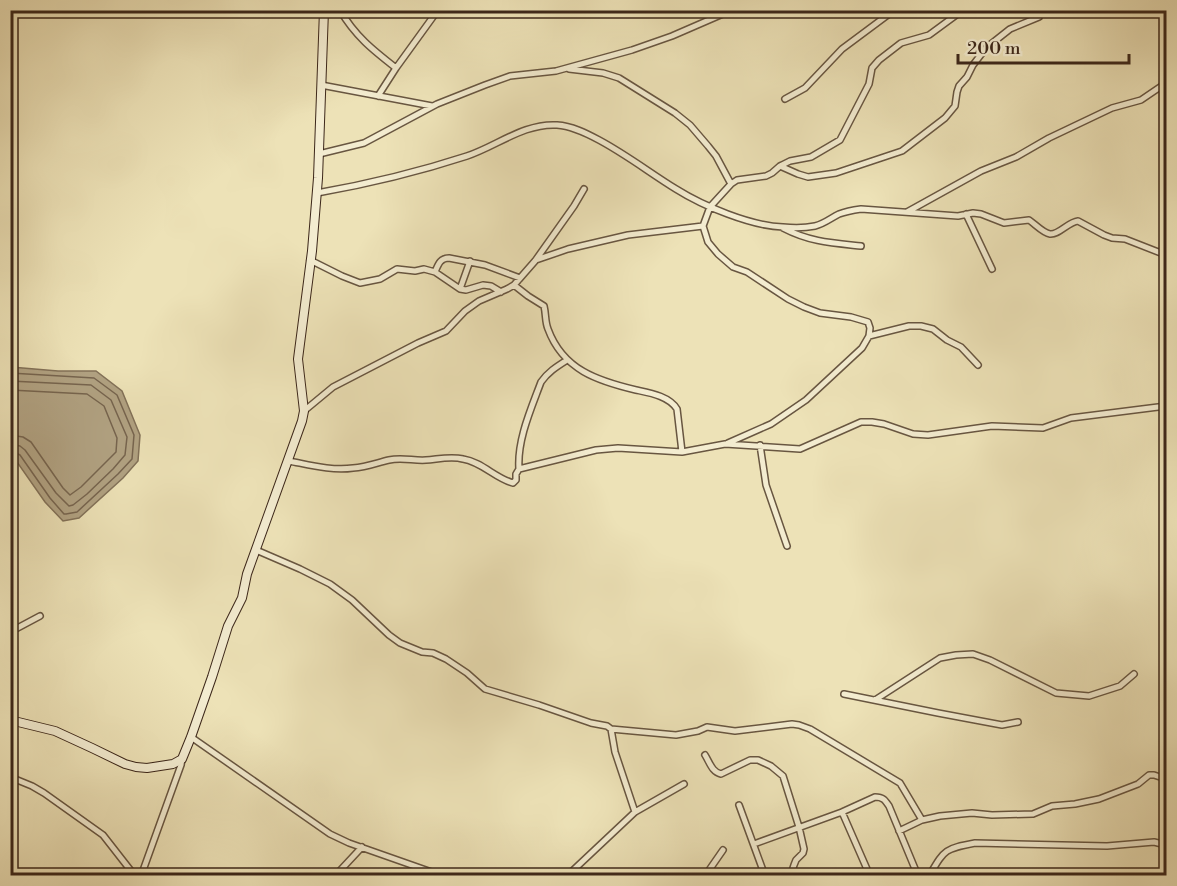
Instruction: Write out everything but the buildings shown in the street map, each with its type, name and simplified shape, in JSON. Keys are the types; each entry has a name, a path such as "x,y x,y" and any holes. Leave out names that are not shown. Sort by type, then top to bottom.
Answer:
{"street":[{"path":"141,876 228,626 242,598 247,574 303,421 304,411 298,359 317,193 324,10"},
{"path":"340,10 368,46 396,68"},
{"path":"378,96 438,10"},
{"path":"319,154 364,143 433,106 510,76 556,71 632,50 672,36 732,10"},
{"path":"785,99 805,88 842,49 892,10"},
{"path":"519,469 596,450 618,448 681,452 725,444 771,424 806,400 862,348 869,336 868,322 820,313 804,307 747,272 733,267 718,255 708,242 703,226 710,207 737,180 766,176 790,161 811,157 840,140 868,84 872,68 879,60 901,43 929,35 963,10"},
{"path":"780,166 808,177 836,173 902,151 945,118 956,106 959,86 986,48 1010,29 1039,17"},
{"path":"567,68 603,73 619,78 675,113 690,125 716,156 731,184"},
{"path":"906,212 981,171 1016,157 1112,108 1141,100 1167,83"},
{"path":"321,85 433,106"},
{"path":"317,193 374,183 451,161 491,147 510,136 533,128 556,125 572,128 621,152 676,189 710,207 755,222 782,227 815,226 850,210 861,209 957,216 973,213 1004,223 1029,220 1048,233 1054,234 1074,221 1078,221 1104,235 1125,239 1167,255"},
{"path":"304,411 333,387 446,331 478,301 514,285 535,261 584,189"},
{"path":"966,214 992,269"},
{"path":"535,261 568,249 611,238 703,226"},
{"path":"782,227 796,235 816,241 861,246"},
{"path":"435,272 445,258 470,261 500,269 520,278"},
{"path":"310,260 360,283 380,279 397,269 429,270 460,289 466,290 483,285 491,286 501,292"},
{"path":"460,289 470,261"},
{"path":"514,285 544,306 548,330 567,360 590,376 652,393 670,401 677,409 681,452"},
{"path":"869,336 909,326 933,329 947,340 962,347 978,365"},
{"path":"289,461 350,469 397,459 457,458 477,462 505,481 513,483 519,469 518,457 521,441 541,382 554,368 567,360"},
{"path":"725,444 800,449 861,422 884,424 913,434 928,435 992,426 1042,428 1071,418 1167,406"},
{"path":"760,446 766,485 787,546"},
{"path":"256,550 330,584 352,600 400,643 446,659 485,689 611,729 676,735 707,727 735,731 799,725 810,729 900,783 922,820"},
{"path":"10,632 40,616"},
{"path":"875,700 940,658 956,655 974,654 990,660 1056,693 1089,696 1120,686 1134,674"},
{"path":"844,694 1002,724 1018,722"},
{"path":"10,720 55,731 136,767 147,768 173,764 182,759"},
{"path":"611,729 615,752 635,812"},
{"path":"191,737 330,834 349,843 443,876"},
{"path":"705,755 714,772 717,773 721,774 750,760 758,760 779,771 783,776 804,849 796,860 793,873 777,876"},
{"path":"899,831 922,820 940,816 972,813 1033,814 1052,806 1099,799 1138,784 1149,776 1154,775 1167,779"},
{"path":"10,777 44,793 103,835 135,876"},
{"path":"567,876 635,812 684,784"},
{"path":"754,844 880,797 889,806 918,876"},
{"path":"739,804 765,876"},
{"path":"842,812 870,876"},
{"path":"929,876 946,851 953,847 975,843 1107,846 1154,842 1167,845"},
{"path":"335,876 362,847"},
{"path":"705,876 723,850"},
{"path":"419,876 422,869"}],"water":[{"path":"11,367 96,371 122,391 140,435 138,461 123,478 79,518 63,521 45,502 15,459 11,457"}]}
